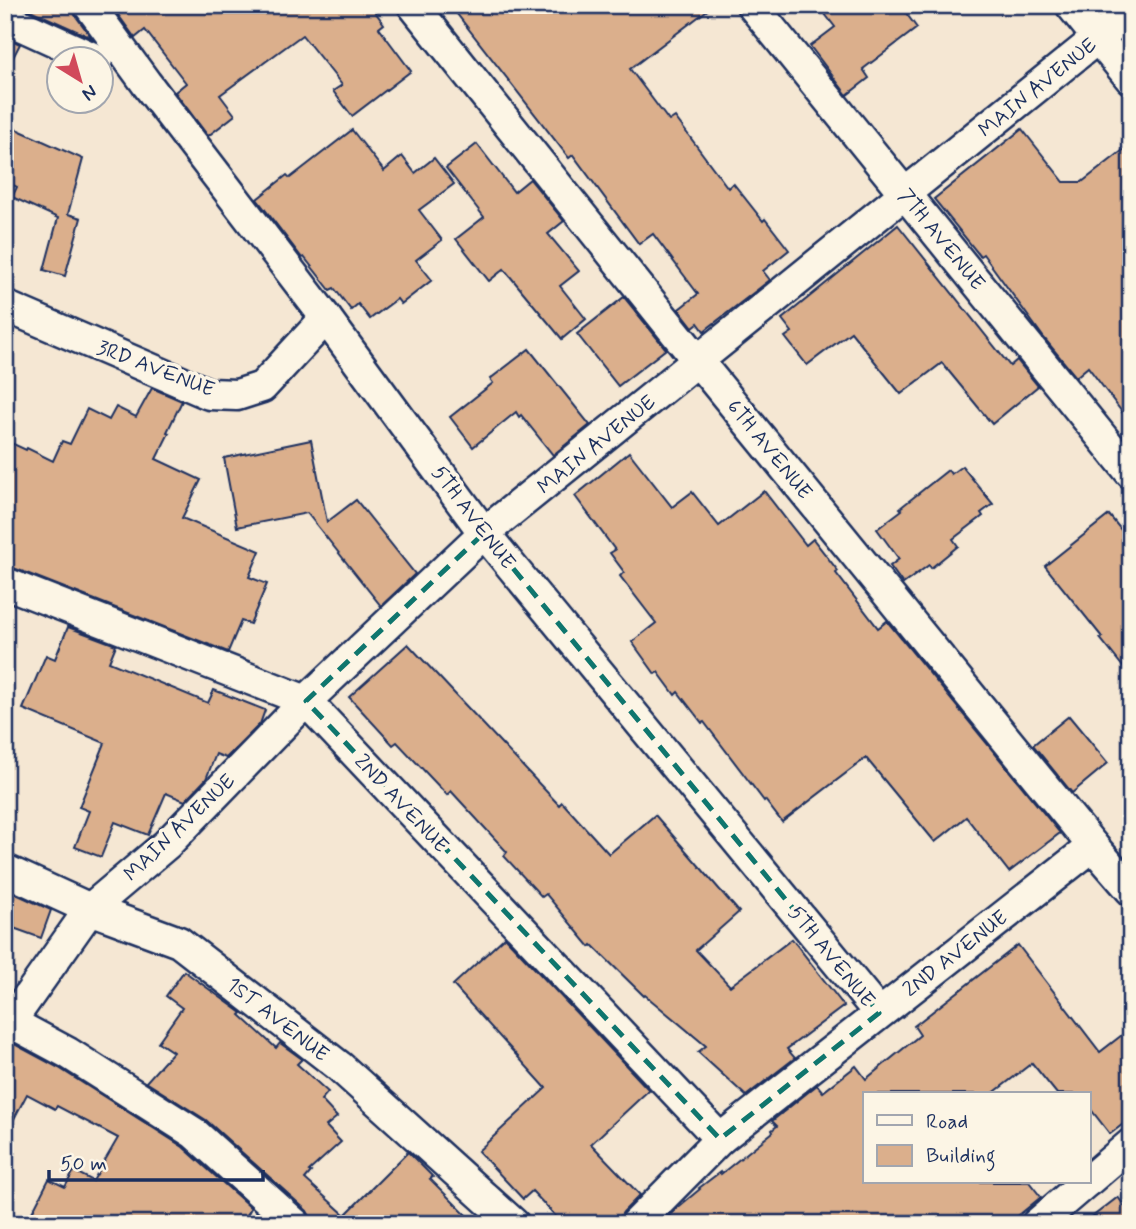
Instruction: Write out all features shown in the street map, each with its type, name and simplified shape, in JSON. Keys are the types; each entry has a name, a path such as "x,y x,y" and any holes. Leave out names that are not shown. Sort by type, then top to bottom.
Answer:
{"street":[{"name":"5TH AVENUE","path":"89,5 326,318 484,533 879,1013"},
{"name":"6TH AVENUE","path":"413,5 698,361 1131,890"},
{"name":"7TH AVENUE","path":"752,5 1131,473"},
{"path":"1071,5 1131,79"},
{"name":"MAIN AVENUE","path":"8,1020 90,909 167,844 306,702 484,533 1131,11"},
{"path":"5,18 66,46"},
{"path":"116,69 146,83"},
{"name":"3RD AVENUE","path":"5,306 209,394 237,394 262,387 326,318"},
{"name":"2ND AVENUE","path":"5,583 306,702 720,1139"},
{"name":"2ND AVENUE","path":"636,1224 720,1139 1093,846"},
{"name":"1ST AVENUE","path":"5,870 90,909 179,942 339,1066 514,1224"},
{"path":"8,1020 68,1053 194,1133 295,1224"},
{"path":"1090,1178 1131,1144"},
{"path":"1037,1224 1084,1184"}],"highlighted area":[{"path":"484,533 879,1013 720,1139 306,701"}],"building":[{"path":"19,5 72,5 75,15 92,38"},
{"path":"111,5 370,5 384,24 379,28 411,71 352,116 333,91 342,85 302,35 220,95 235,115 208,136 175,92 186,83 145,30 135,38"},
{"path":"450,5 714,5 630,69 669,121 675,117 728,188 733,183 789,250 763,271 770,280 704,331 698,323 693,327 679,309 698,294 653,234 639,244 573,155 569,158"},
{"path":"818,5 900,5 917,28 863,69 869,78 847,95 810,46 835,27"},
{"path":"5,37 20,44 5,73"},
{"path":"5,124 83,159 68,214 81,218 65,276 44,270 58,218 12,197 17,187 5,181"},
{"path":"1022,129 1064,182 1082,182 1131,144 1131,424 1088,367 1076,377 983,254 980,256 934,199"},
{"path":"352,130 384,171 402,156 415,173 434,158 454,184 419,210 442,240 416,260 432,280 401,304 397,299 370,319 358,304 351,310 334,288 330,290 257,199 287,175 290,178"},
{"path":"477,144 514,192 530,179 564,221 548,234 579,271 560,286 586,319 562,339 504,269 489,281 456,239 484,217 446,168"},
{"path":"898,225 1010,366 1017,360 1038,386 992,424 942,363 901,394 851,332 807,365 785,337 792,332 782,319"},
{"path":"624,297 666,349 618,386 577,334"},
{"path":"529,349 590,425 553,455 516,412 473,447 450,417 493,383 490,379"},
{"path":"152,388 182,401 156,459 201,480 182,518 260,551 249,577 267,584 250,624 241,621 228,652 5,566 5,440 53,461 62,441 70,444 87,409 109,420 116,407 136,417"},
{"path":"311,440 327,522 356,500 415,574 381,606 307,513 237,527 224,458"},
{"path":"629,452 672,507 692,492 719,526 764,491 806,545 813,539 878,628 887,621 1060,833 1009,872 966,817 935,842 866,758 782,822 704,722 702,723 678,692 675,695 658,672 655,674 632,642 656,623 620,576 624,572 610,553 615,550 575,496"},
{"path":"962,466 993,504 981,513 983,516 953,539 958,546 931,568 929,565 903,584 890,566 899,559 877,529 948,470 951,474"},
{"path":"1109,515 1131,542 1131,677 1045,566"},
{"path":"68,627 116,645 109,662 208,703 214,690 265,710 260,724 226,758 216,754 206,779 185,801 166,793 148,835 115,822 101,857 75,847 89,811 79,807 105,743 23,709 46,655 55,659"},
{"path":"408,644 559,805 562,802 609,854 655,815 739,912 696,950 730,986 792,939 844,1006 787,1049 795,1058 746,1096 698,1052 706,1046 644,996 592,945 590,947 546,894 542,897 504,856 507,852 451,791 447,795 397,742 393,745 349,697"},
{"path":"1069,716 1108,763 1072,793 1033,745"},
{"path":"5,889 51,910 41,938 5,925"},
{"path":"505,937 649,1090 591,1144 640,1195 623,1212 619,1224 563,1224 532,1191 523,1199 478,1151 546,1088 453,985"},
{"path":"1018,945 1100,1052 1131,1028 1131,1118 1110,1134 1090,1108 1090,1092 1055,1092 1032,1063 995,1092 863,1092 863,1184 1031,1184 1041,1197 1008,1224 661,1224 699,1188 720,1172 721,1174 773,1132 777,1126 772,1121 817,1085 823,1092 856,1066 866,1079 920,1035 914,1026"},
{"path":"184,971 242,1013 240,1015 276,1048 280,1043 302,1059 297,1064 328,1092 321,1100 337,1117 326,1126 341,1142 309,1171 311,1172 305,1179 345,1215 408,1152 433,1177 430,1179 475,1224 312,1224 307,1211 206,1120 146,1082 173,1052 158,1042 182,1008 166,996"},
{"path":"5,1039 59,1068 183,1147 251,1208 242,1224 26,1224 49,1179 65,1187 74,1171 93,1181 118,1138 57,1106 55,1109 27,1094 5,1136"},
{"path":"1118,1197 1131,1215 1131,1224 1083,1224"}]}
